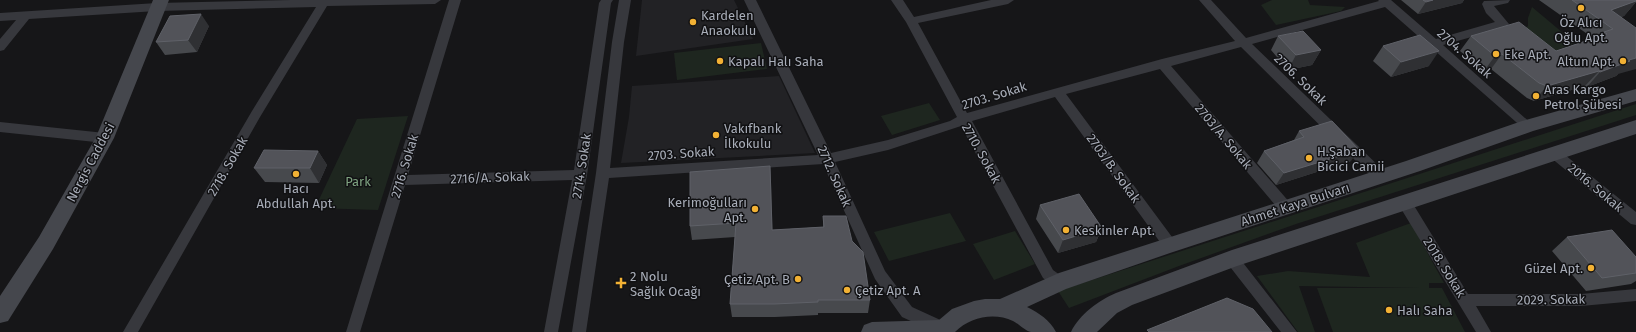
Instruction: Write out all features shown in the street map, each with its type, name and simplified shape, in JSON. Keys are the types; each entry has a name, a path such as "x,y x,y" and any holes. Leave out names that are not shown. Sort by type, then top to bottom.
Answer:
{"main road":[{"name":"Nergis Caddesi","path":"0,314 46,243 105,138 159,3"},
{"name":"Ahmet Kaya Bulvarı","path":"1003,308 1060,282 1413,166 1528,126 1636,95"},
{"path":"1082,332 1109,306 1232,259 1636,127"},
{"path":"872,332 943,330 955,318 969,311 986,307 1003,308 1021,314 1037,324 1045,332"}],"street":[{"path":"0,17 159,3 435,0"},
{"name":"2716. Sokak","path":"353,332 455,0"},
{"name":"2714. Sokak","path":"551,332 580,175 605,3 608,0"},
{"name":"2714. Sokak","path":"579,332 603,173 618,42 626,0"},
{"name":"2712. Sokak","path":"750,0 827,159 880,275 907,312 943,330"},
{"name":"2710. Sokak","path":"897,0 911,22 1048,274 1060,282"},
{"path":"911,22 1008,0"},
{"name":"2706. Sokak","path":"1205,0 1244,43 1380,176"},
{"path":"1433,44 1503,24 1485,2 1504,0"},
{"name":"2718. Sokak","path":"130,332 256,114 324,2"},
{"name":"2703. Sokak","path":"603,173 827,159 888,145 954,124 963,119 1058,92 1244,43 1385,2"},
{"name":"2704. Sokak","path":"1385,2 1528,126"},
{"path":"0,47 24,16"},
{"name":"2703/A. Sokak","path":"1162,64 1286,208"},
{"name":"2703/B. Sokak","path":"1058,92 1170,245"},
{"path":"3,131 105,138"},
{"name":"2016. Sokak","path":"1555,154 1636,220"},
{"name":"2716/A. Sokak","path":"400,180 580,175"},
{"name":"2018. Sokak","path":"1405,203 1466,300 1484,332"},
{"path":"1232,259 1290,332"},
{"name":"2029. Sokak","path":"1466,300 1581,300 1636,295"}],"shaded area":[{"name":"Kardelen Anaokulu","path":"642,0 734,0 753,39 636,56"},
{"name":"Vakıfbank İlkokulu","path":"779,76 815,153 621,163 629,117 632,86"}],"green space":[{"path":"1272,0 1308,0 1310,5 1345,7 1341,11 1276,25 1261,5"},
{"path":"1532,7 1575,43 1539,58 1513,36 1528,26 1528,18"},
{"name":"Kapalı Halı Saha","path":"761,43 767,69 677,80 674,53"},
{"path":"929,103 940,120 892,135 881,116"},
{"path":"1636,104 1636,115 1296,224 1179,266 1069,308 1058,291"},
{"name":"Park","path":"408,116 378,210 315,208 357,119"},
{"path":"950,213 966,241 889,261 874,232"},
{"path":"1411,223 1444,283 1429,283 1429,288 1442,288 1465,332 1333,332 1317,288 1419,288 1299,286 1315,332 1298,332 1257,276 1288,271 1370,277 1356,243"},
{"path":"1015,231 1035,264 994,280 973,244"}],"building":[{"path":"1572,0 1636,0 1611,10 1636,28 1636,58 1600,72 1599,71 1547,86 1539,83 1502,54 1495,56 1471,36 1519,22 1556,51 1607,34 1604,32 1613,29"},
{"path":"201,14 188,40 156,42 170,16"},
{"path":"1303,31 1321,50 1296,55 1278,36"},
{"path":"1420,35 1439,51 1401,62 1383,46"},
{"path":"1332,121 1359,150 1284,173 1264,151 1304,137 1299,131"},
{"path":"264,150 318,151 310,168 254,168"},
{"path":"770,166 772,230 824,227 823,216 846,216 852,241 863,252 870,300 818,300 818,302 774,304 730,304 736,223 690,226 690,172"},
{"path":"1079,194 1102,228 1063,240 1040,205"},
{"path":"1612,230 1636,257 1636,273 1602,278 1567,237"},
{"path":"1227,298 1253,309 1272,332 1149,332 1147,330"}],"place":[{"name":"Öz Alıcı Oğlu Apt.","path":"1581,8"},
{"name":"Kardelen Anaokulu","path":"693,22"},
{"name":"Eke Apt.","path":"1496,54"},
{"name":"Kapalı Halı Saha","path":"720,61"},
{"name":"Altun Apt.","path":"1623,61"},
{"name":"Aras Kargo Petrol Şübesi","path":"1536,96"},
{"name":"Vakıfbank İlkokulu","path":"716,135"},
{"name":"H.Şaban Bicici Camii","path":"1309,158"},
{"name":"Hacı Abdullah Apt.","path":"296,174"},
{"name":"Kerimoğulları Apt.","path":"755,209"},
{"name":"Keskinler Apt.","path":"1066,230"},
{"name":"Güzel Apt.","path":"1591,268"},
{"name":"Çetiz Apt. B","path":"798,279"},
{"name":"2 Nolu Sağlık Ocağı","path":"621,283"},
{"name":"Çetiz Apt. A","path":"847,290"},
{"name":"Halı Saha","path":"1389,310"}]}
